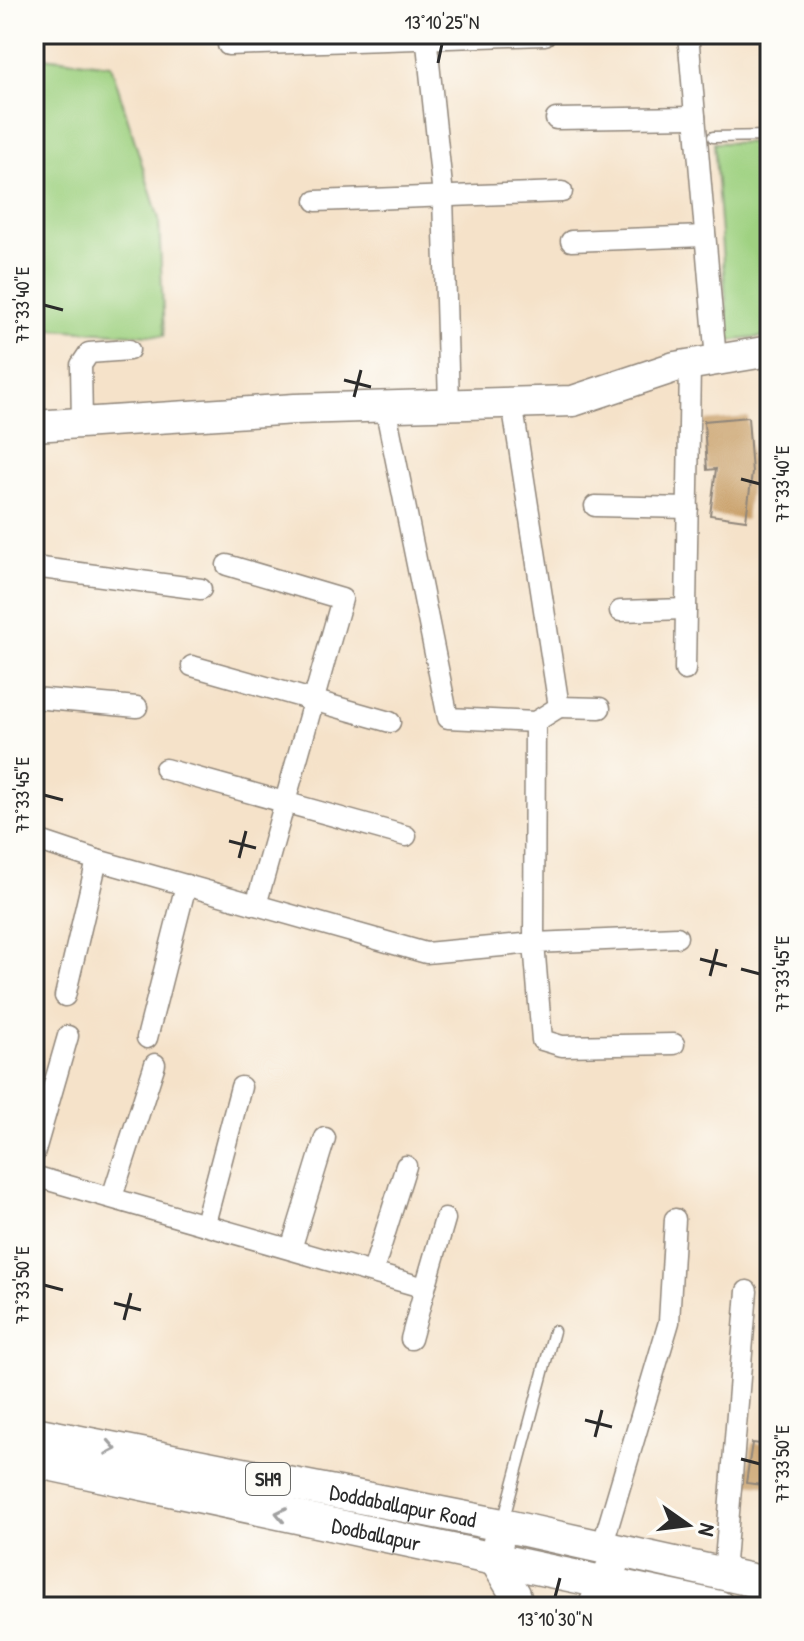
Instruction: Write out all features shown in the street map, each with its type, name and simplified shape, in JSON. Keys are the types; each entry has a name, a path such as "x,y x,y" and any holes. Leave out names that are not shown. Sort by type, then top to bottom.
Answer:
{"main road":[{"name":"Doddaballapur Road","path":"34,1433 502,1525 770,1584"},
{"name":"Dodballapur","path":"34,1461 494,1559 599,1596 719,1607"}],"street":[{"path":"685,670 688,508 703,362 705,236 688,34"},
{"path":"228,45 426,36 545,35"},
{"path":"426,36 443,196 449,404"},
{"path":"556,119 695,117"},
{"path":"316,201 562,192"},
{"path":"571,241 705,236"},
{"path":"82,423 81,365 89,353 129,350"},
{"path":"34,426 295,409 573,401 703,362 770,351"},
{"path":"512,402 559,707"},
{"path":"385,406 448,718 535,722 559,707 600,708"},
{"path":"595,506 688,508"},
{"path":"227,565 342,599 256,905"},
{"path":"34,567 201,589"},
{"path":"620,611 686,609"},
{"path":"192,666 390,722"},
{"path":"34,698 137,707"},
{"path":"535,722 534,943 542,1040 562,1046 674,1044"},
{"path":"165,769 406,836"},
{"path":"34,839 97,860 426,953 534,943 677,937"},
{"path":"65,996 97,860"},
{"path":"147,1038 186,885"},
{"path":"34,1154 68,1036"},
{"path":"112,1197 155,1064"},
{"path":"205,1223 241,1087"},
{"path":"291,1249 325,1138"},
{"path":"373,1271 406,1166"},
{"path":"34,1176 425,1288"},
{"path":"411,1339 445,1219"},
{"path":"599,1596 669,1322 675,1219"},
{"path":"724,1574 747,1291"},
{"path":"502,1525 494,1559 515,1594 519,1607"}],"lane":[{"path":"713,137 770,136"},
{"path":"502,1525 554,1331"}],"green space":[{"path":"34,56 111,65 159,219 164,336 34,328"},
{"path":"770,142 770,336 729,341 714,143"}],"building":[{"path":"748,417 752,473 746,520 710,515 716,469 707,470 704,421"},
{"path":"752,1443 770,1445 770,1486 746,1483"}]}
